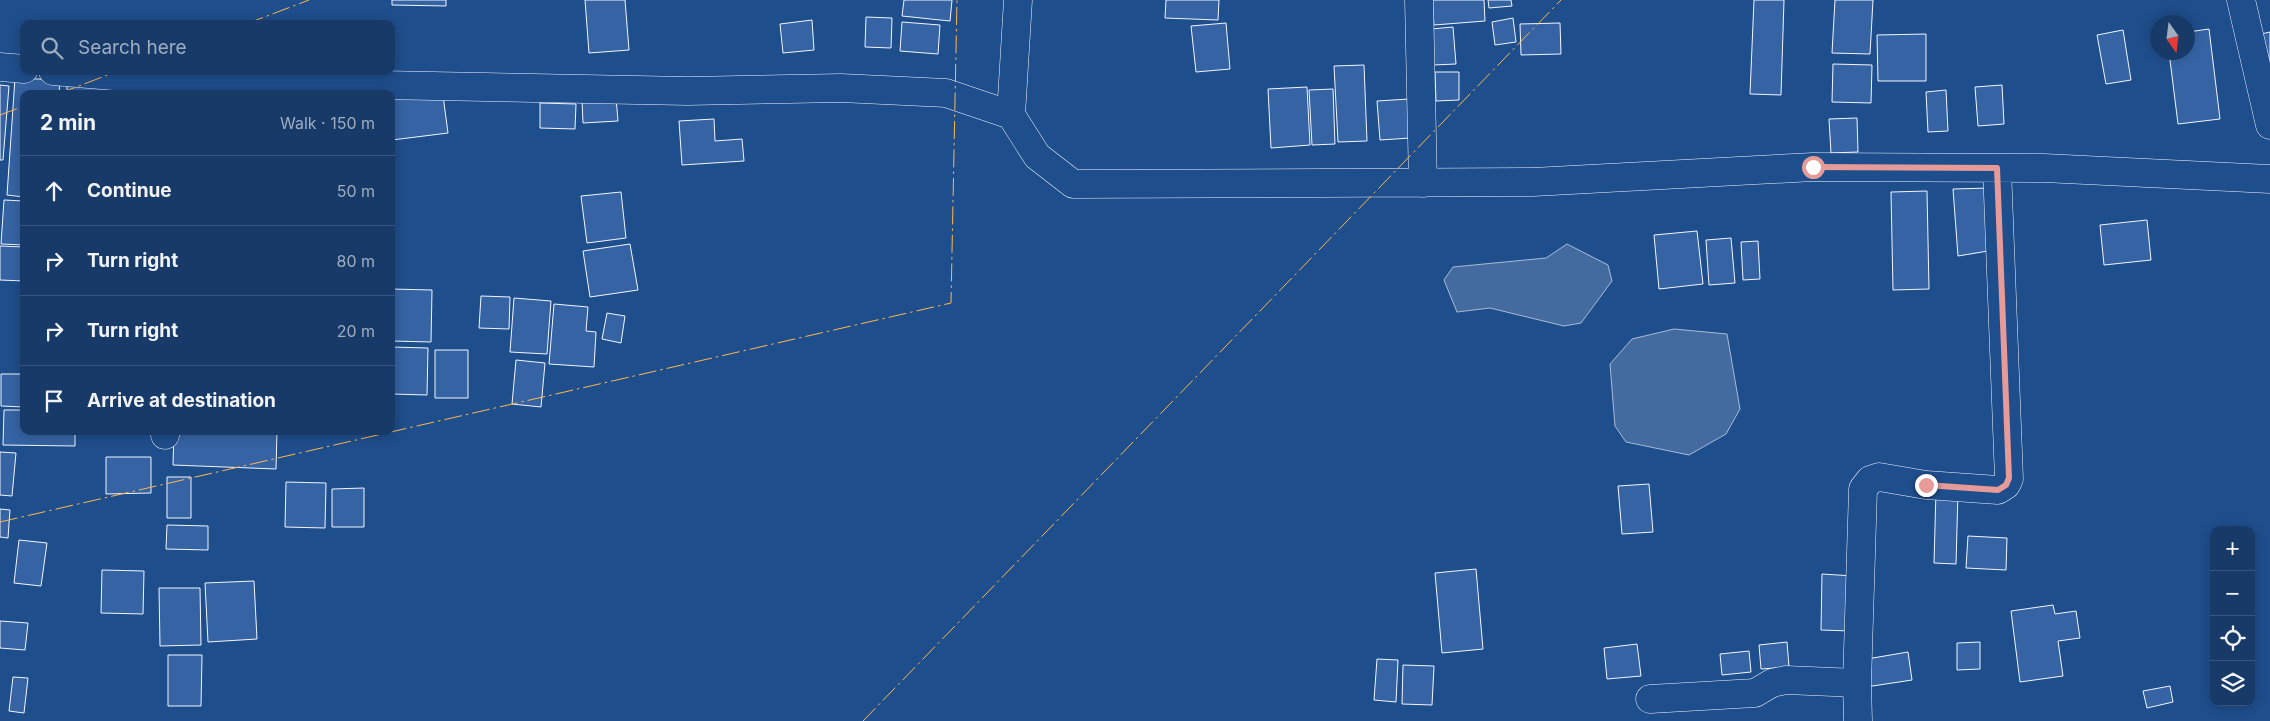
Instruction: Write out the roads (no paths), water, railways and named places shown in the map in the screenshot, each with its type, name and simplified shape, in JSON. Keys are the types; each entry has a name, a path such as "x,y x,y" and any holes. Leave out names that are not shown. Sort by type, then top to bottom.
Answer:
{"street":[{"path":"1018,0 1011,115 1037,156 1073,184 1533,182 1813,167 2044,168 2270,179"},
{"path":"1419,0 1423,183"},
{"path":"2242,0 2270,125"},
{"path":"0,67 20,69"},
{"path":"83,75 174,87 688,91 841,88 946,93 1011,115"},
{"path":"1858,721 1856,683 1864,489 1870,480 1879,477 1926,485 1998,490 2006,485 2009,478 1997,168"},
{"path":"1650,699 1746,694 1755,692 1772,683 1786,680 1856,683"}],"water":[{"path":"1567,244 1608,265 1612,281 1581,323 1564,326 1490,308 1457,312 1444,280 1453,267 1546,258"},
{"path":"1674,329 1727,334 1740,409 1726,434 1689,455 1626,442 1615,426 1610,364 1632,339"}]}
